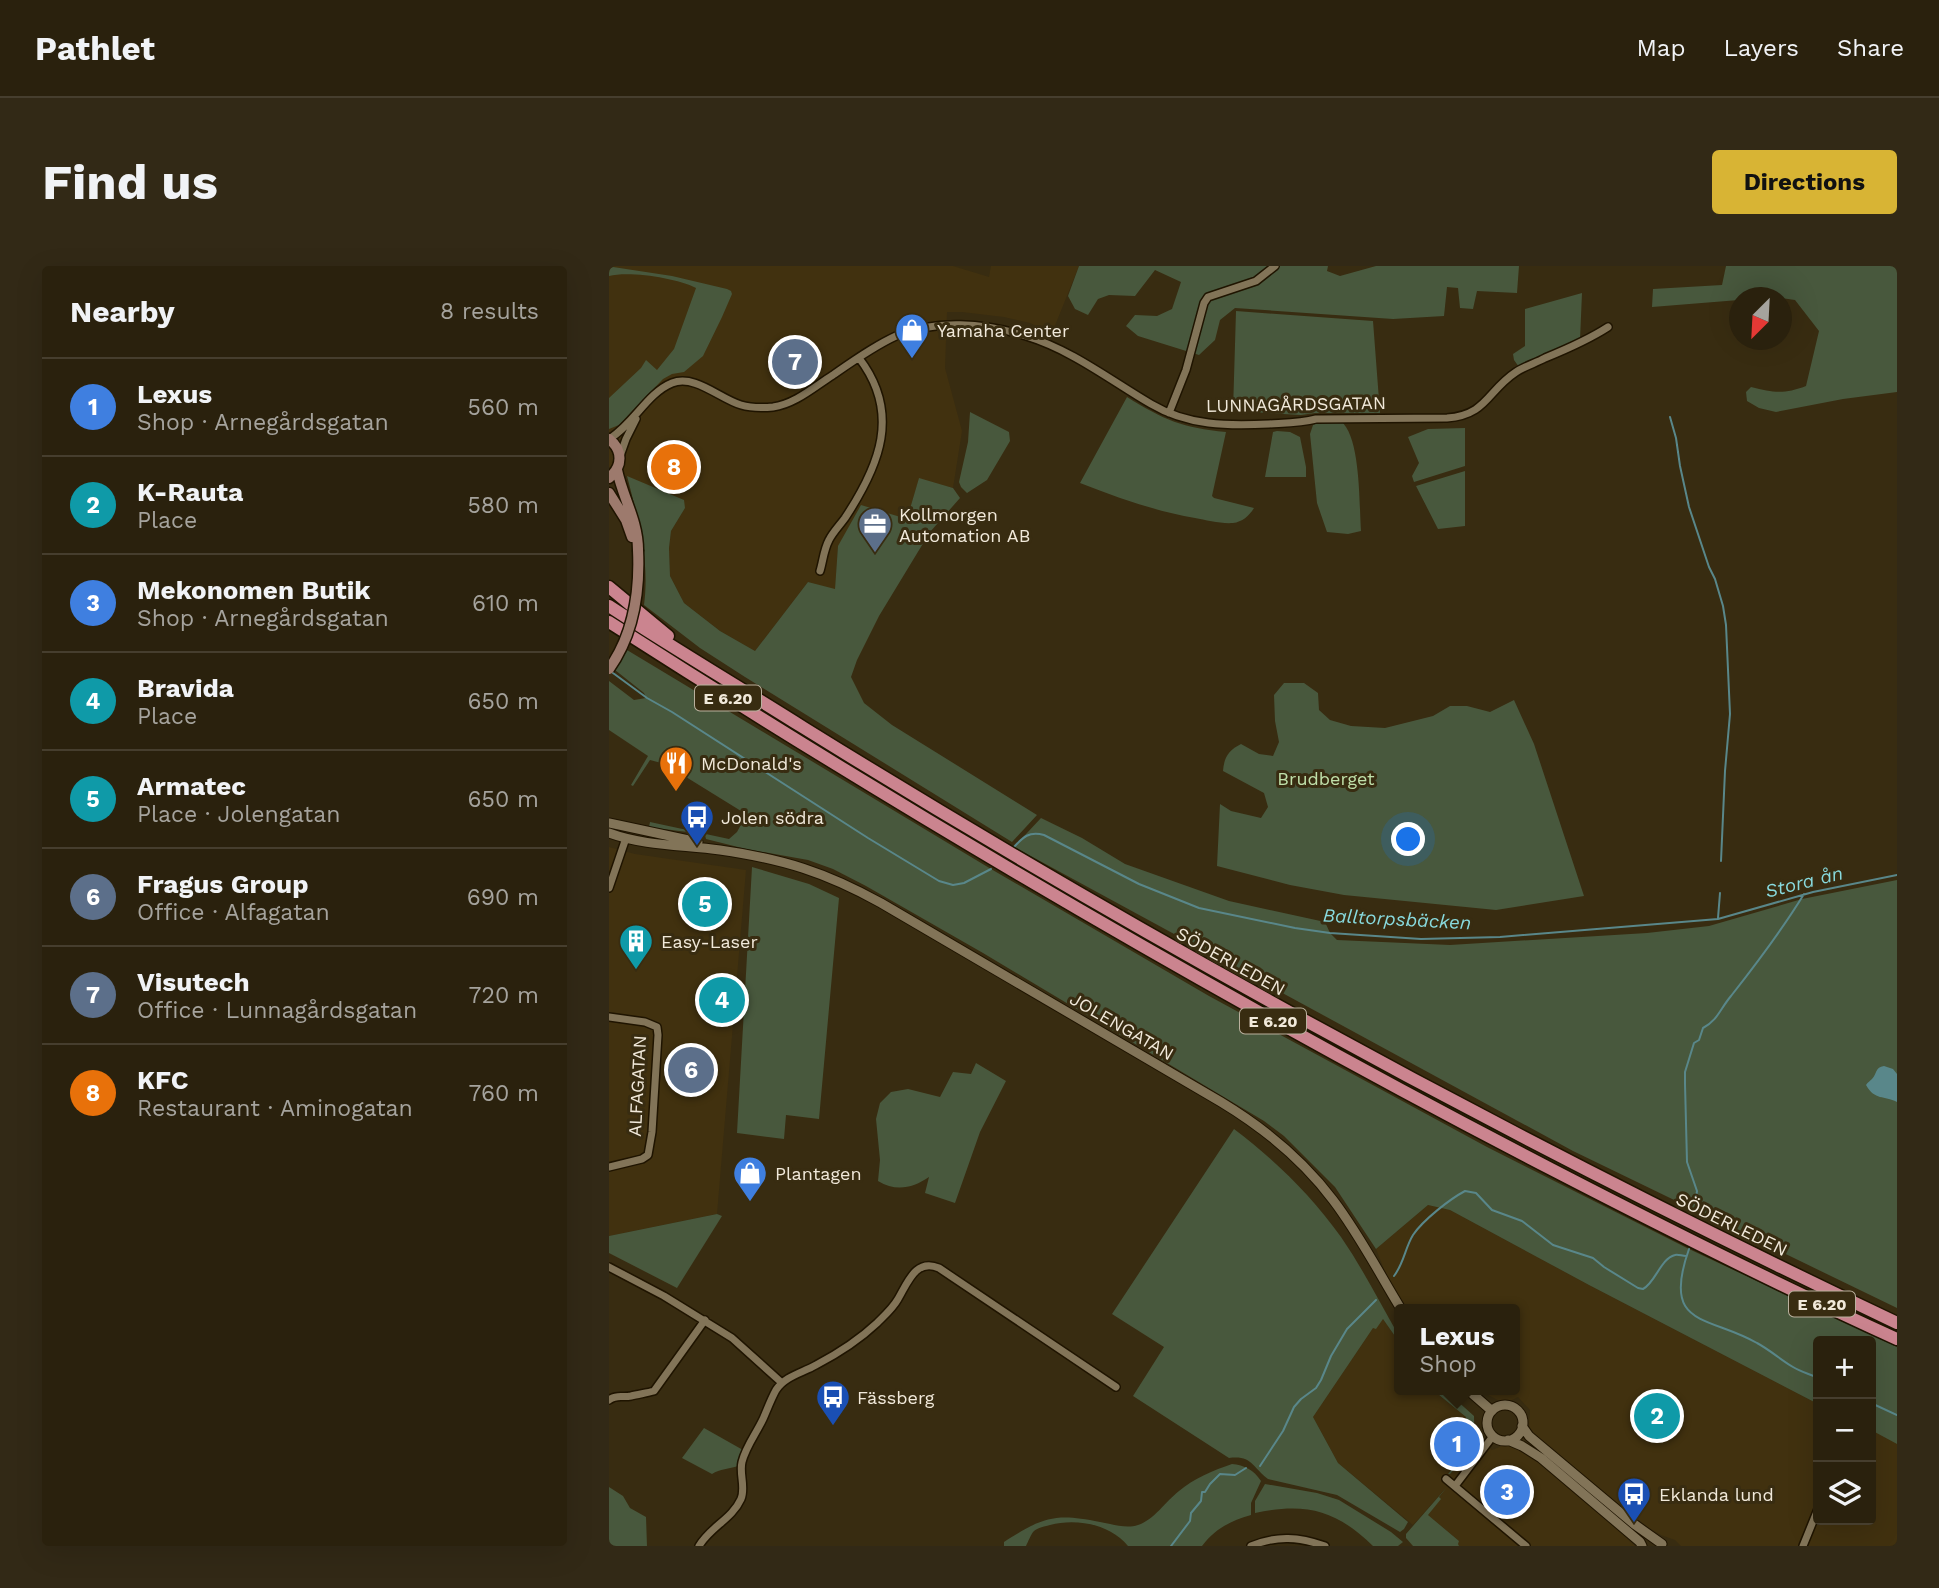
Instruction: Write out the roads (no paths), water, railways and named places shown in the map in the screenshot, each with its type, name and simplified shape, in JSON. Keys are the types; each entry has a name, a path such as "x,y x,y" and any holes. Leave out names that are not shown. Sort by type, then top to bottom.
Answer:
{"highway":[{"path":"609,587 701,663"},
{"name":"SÖDERLEDEN","path":"609,606 957,821 1239,986 1519,1137 1778,1267 1897,1323"},
{"name":"SÖDERLEDEN","path":"609,622 818,755 1204,982 1476,1130 1625,1207 1897,1339"},
{"path":"609,628 638,641"}],"main road":[{"path":"609,439 618,448 620,457 613,474 634,518 638,535 638,589 633,618 609,669"},
{"path":"609,493 626,520 638,550"}],"street":[{"path":"1169,413 1186,370 1203,303 1215,294 1256,281 1275,266"},
{"name":"LUNNAGÅRDSGATAN","path":"609,439 652,398 677,381 699,385 740,405 764,407 784,404 802,396 896,337 924,327 961,325 1025,335 1065,352 1169,413 1217,425 1296,423 1316,419 1466,416 1483,405 1516,372 1589,339 1608,327"},
{"path":"820,571 828,540 866,484 880,449 881,403 873,379 859,358"},
{"name":"LUNNAGÅRDSGATAN","path":"620,457 639,412"},
{"name":"JOLENGATAN","path":"609,823 750,851 757,856"},
{"name":"JOLENGATAN","path":"609,833 642,842 757,856 808,869 857,890 1243,1115 1290,1152 1324,1188 1342,1212 1398,1304"},
{"path":"609,888 625,838"},
{"name":"ALFAGATAN","path":"609,1017 650,1023 656,1027 658,1035 648,1155 609,1167"},
{"path":"699,1546 710,1531 733,1512 741,1497 741,1469 748,1443 782,1383 818,1364 874,1326 898,1300 904,1287 922,1266 939,1268 1117,1387"},
{"path":"609,1267 649,1287 732,1338 782,1383"},
{"path":"609,1400 614,1396 654,1391 705,1320"},
{"path":"1474,1395 1492,1411"},
{"path":"1508,1440 1517,1435 1522,1426 1522,1417 1513,1407 1500,1405 1488,1417 1487,1424 1493,1436 1522,1446 1541,1458 1640,1542 1641,1546"},
{"path":"1522,1426 1529,1436 1663,1545"},
{"path":"1455,1486 1493,1436"},
{"path":"1446,1479 1527,1546"},
{"path":"1803,1546 1813,1521"},
{"path":"1251,1546 1285,1537 1325,1546"}],"water":[{"path":"1884,1066 1893,1069 1897,1074 1897,1102 1876,1096 1866,1085 1878,1069"}],"waterway":[{"path":"1670,417 1689,507 1715,579 1726,625 1730,714 1721,861"},
{"name":"Balltorpsbäcken","path":"613,673 647,698 939,881 953,885 964,883 991,869"},
{"name":"Balltorpsbäcken","path":"1014,847 1027,836 1044,835 1139,884 1199,908 1330,933 1421,939 1500,937 1718,919 1813,892 1897,875"},
{"path":"1718,918 1720,893"},
{"name":"Stora ån","path":"1695,1204 1697,1191 1687,1162 1685,1084 1685,1072 1694,1043 1699,1040 1703,1028 1716,1018 1760,959 1804,894"},
{"path":"1394,1276 1417,1229 1437,1210 1465,1191 1476,1193 1492,1210 1522,1221 1553,1245 1593,1258 1638,1288 1647,1286 1670,1257 1686,1256"},
{"path":"1689,1249 1682,1275 1681,1293 1685,1306 1694,1315 1757,1343 1793,1367 1813,1376"},
{"path":"1260,1466 1283,1431 1294,1407 1316,1388 1347,1329 1376,1300"},
{"path":"1876,1405 1897,1415"},
{"path":"1171,1546 1190,1521 1191,1513 1201,1501 1202,1492 1205,1492 1220,1474 1235,1475 1246,1468"}],"place":[{"name":"Yamaha Center","path":"912,360"},
{"name":"Visutech","path":"795,362"},
{"name":"KFC","path":"674,467"},
{"name":"Kollmorgen Automation AB","path":"875,554"},
{"name":"McDonald's","path":"676,793"},
{"name":"Jolen södra","path":"697,847"},
{"name":"Armatec","path":"705,904"},
{"name":"Easy-Laser","path":"636,971"},
{"name":"Bravida","path":"722,1000"},
{"name":"Fragus Group","path":"691,1070"},
{"name":"Plantagen","path":"750,1203"},
{"name":"K-Rauta","path":"1657,1416"},
{"name":"Fässberg","path":"833,1427"},
{"name":"Lexus","path":"1457,1444"},
{"name":"Mekonomen Butik","path":"1507,1492"},
{"name":"Eklanda lund","path":"1634,1524"}],"park label":[{"name":"Brudberget","path":"1326,778"}]}
